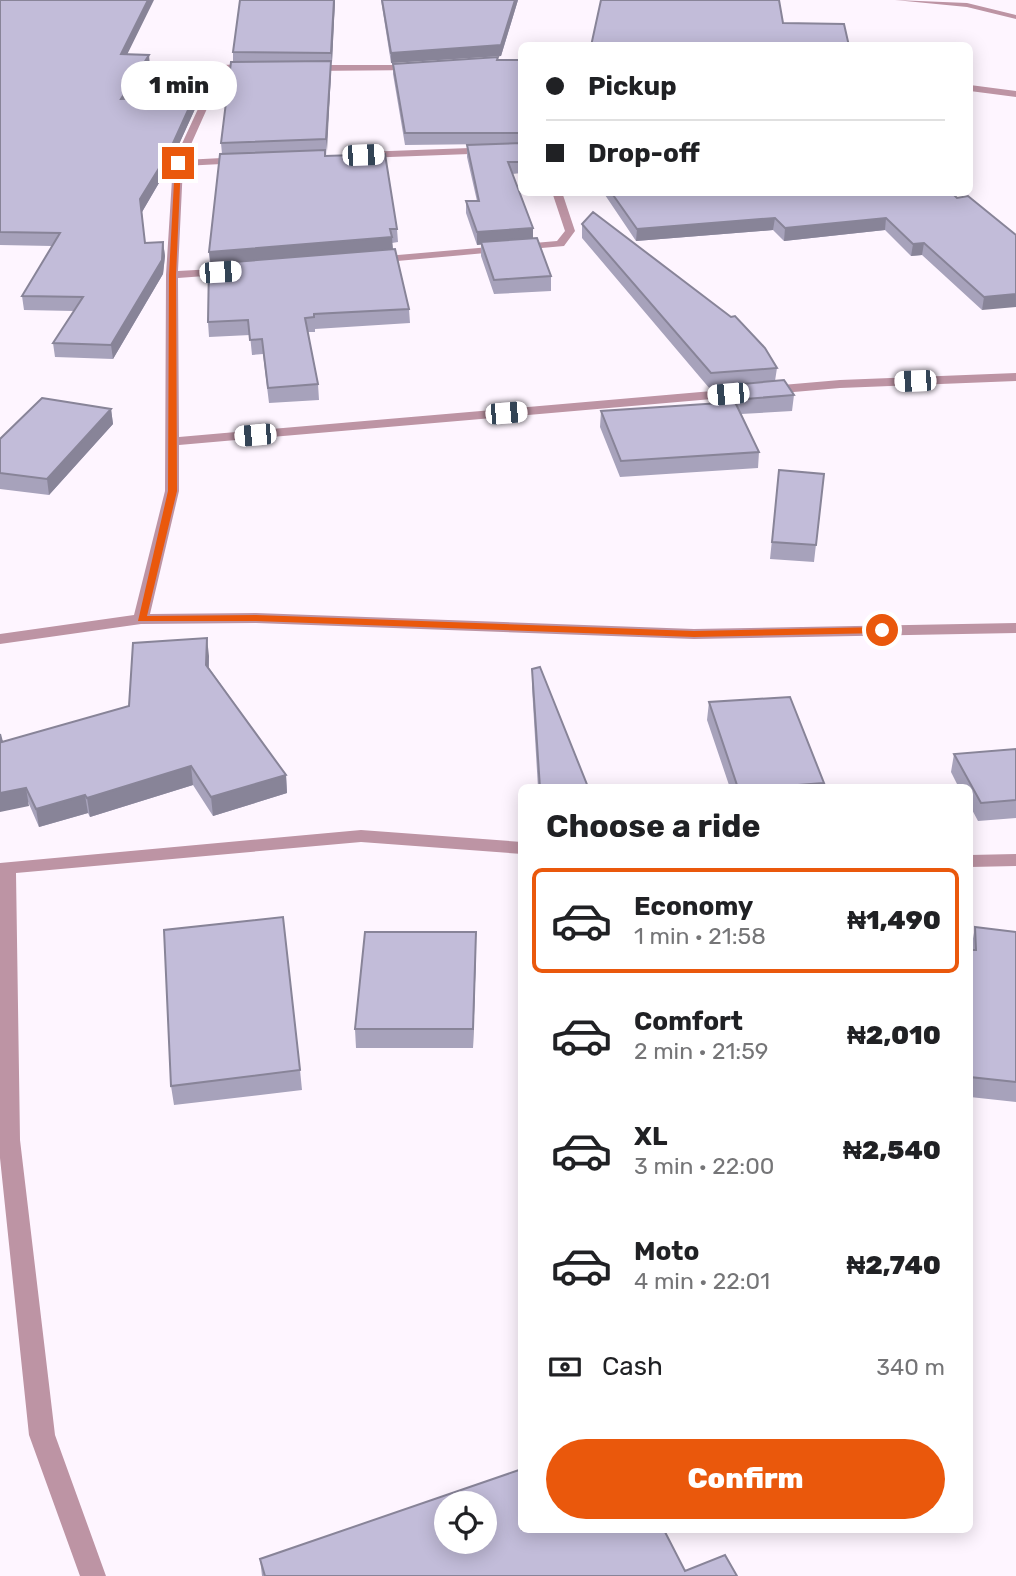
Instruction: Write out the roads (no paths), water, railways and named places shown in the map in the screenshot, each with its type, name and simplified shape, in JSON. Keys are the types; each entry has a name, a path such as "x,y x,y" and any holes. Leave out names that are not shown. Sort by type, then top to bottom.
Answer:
{"street":[{"path":"898,0 967,5 1016,17"},
{"path":"141,619 172,491 173,275 178,163 219,72 224,68 272,67"},
{"path":"299,68 430,67"},
{"path":"973,88 1016,93"},
{"path":"357,156 518,149"},
{"path":"178,163 247,160"},
{"path":"359,261 560,244 570,231 558,196"},
{"path":"173,275 239,271"},
{"path":"172,442 840,384 1016,377"},
{"path":"0,639 141,619 256,618 694,634 1016,628"},
{"path":"93,1576 43,1435 9,1140 4,868 360,836 518,848"},
{"path":"973,861 1016,860"}]}
